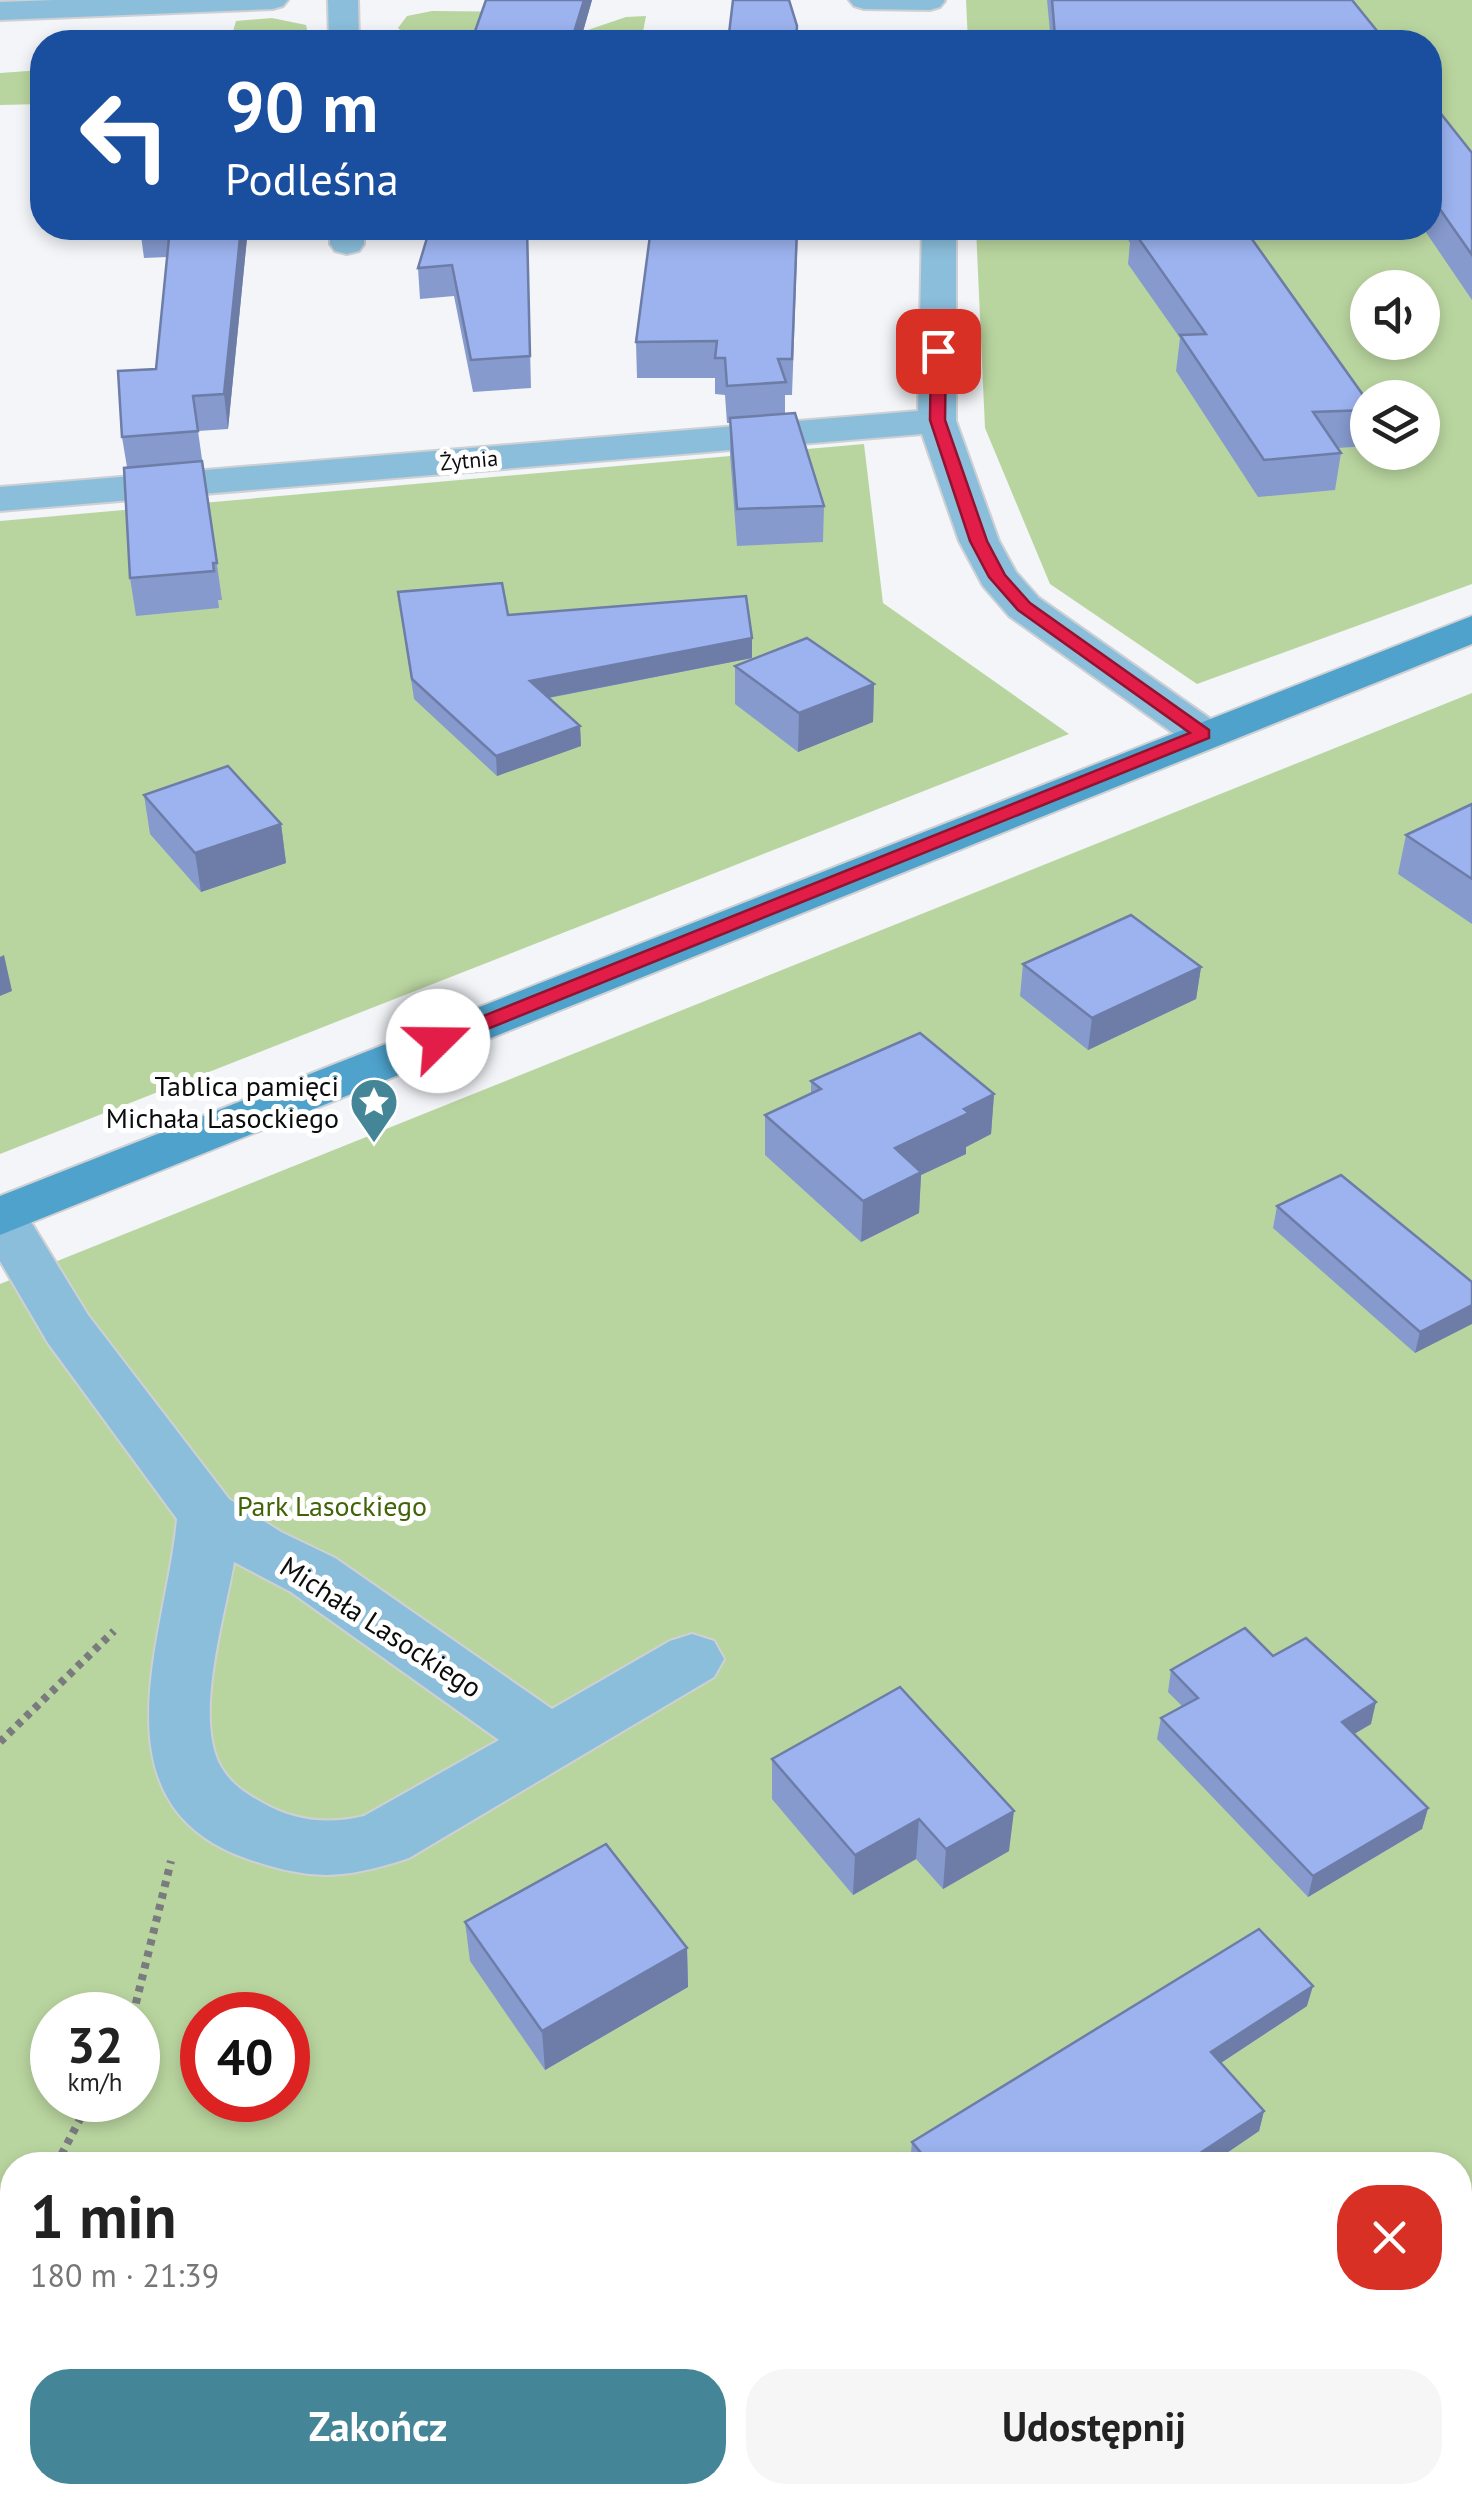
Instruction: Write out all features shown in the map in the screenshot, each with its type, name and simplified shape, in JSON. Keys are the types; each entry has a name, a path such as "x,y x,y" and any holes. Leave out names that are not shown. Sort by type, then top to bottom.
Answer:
{"street":[{"path":"0,11 273,0"},
{"path":"343,0 344,30"},
{"path":"864,0 930,10"},
{"path":"938,240 938,420 978,541 998,577 1024,607 1203,734"},
{"name":"Żytnia","path":"0,499 938,420"},
{"path":"0,1217 1472,629"},
{"name":"Michała Lasockiego","path":"0,1217 68,1329 208,1515 258,1548 313,1575 551,1742"},
{"path":"208,1515 178,1696 179,1741 192,1779 211,1804 241,1828 314,1850 356,1849 385,1838 692,1659"}],"path":[{"path":"0,1742 123,1622"},
{"path":"139,1992 192,1779"},
{"path":"63,2152 78,2122"}],"green space":[{"path":"966,0 1472,0 1472,584 1197,684 1050,584 985,428 977,240 1442,240 1442,30 967,30"},
{"path":"432,11 551,12 489,30 400,30 407,16"},
{"path":"646,16 643,30 588,30 626,17"},
{"path":"272,18 306,25 307,30 233,30 236,21"},
{"path":"30,71 30,104 0,105 0,73"},
{"path":"864,444 883,603 1069,734 0,1154 0,521"},
{"name":"Park Lasockiego","path":"1472,693 1472,2152 0,2152 0,1284"}],"building":[{"path":"486,0 584,0 575,30 475,30"},
{"path":"733,0 789,0 797,26 797,30 729,30"},
{"path":"1052,0 1352,0 1376,30 1054,30"},
{"path":"1442,115 1472,153 1472,255 1442,212"},
{"path":"169,240 240,240 224,394 193,396 198,431 122,437 118,371 156,369"},
{"path":"426,240 527,240 530,356 471,360 452,265 418,268"},
{"path":"649,240 797,240 792,359 778,359 786,382 727,386 725,358 715,358 717,341 636,342"},
{"path":"1140,240 1253,240 1352,380 1350,411 1313,412 1341,453 1264,460 1180,335 1206,334"},
{"path":"795,413 824,506 737,509 730,418"},
{"path":"202,461 217,563 213,563 214,571 130,578 124,468"},
{"path":"502,583 508,615 746,596 752,638 530,681 580,726 496,756 412,679 398,592"},
{"path":"807,638 874,684 799,713 735,666"},
{"path":"228,766 281,824 195,853 144,795"},
{"path":"1472,804 1472,879 1406,835"},
{"path":"1131,915 1201,967 1092,1018 1023,964"},
{"path":"920,1033 994,1094 964,1109 969,1113 895,1148 921,1172 863,1201 765,1115 821,1089 811,1081"},
{"path":"1341,1175 1472,1282 1472,1305 1420,1332 1277,1206"},
{"path":"1245,1628 1273,1656 1306,1638 1376,1702 1342,1722 1428,1808 1313,1876 1161,1718 1198,1698 1171,1670"},
{"path":"900,1687 1014,1811 946,1849 919,1819 855,1855 772,1759"},
{"path":"606,1844 687,1948 542,2031 465,1922"},
{"path":"1259,1929 1313,1986 1211,2052 1264,2111 1202,2152 920,2152 912,2142"}],"place":[{"name":"Tablica pamięci Michała Lasockiego","path":"374,1144"}],"route":[{"path":"438,1041 1203,734 1024,607 998,577 978,541 938,420 938,351"}]}
